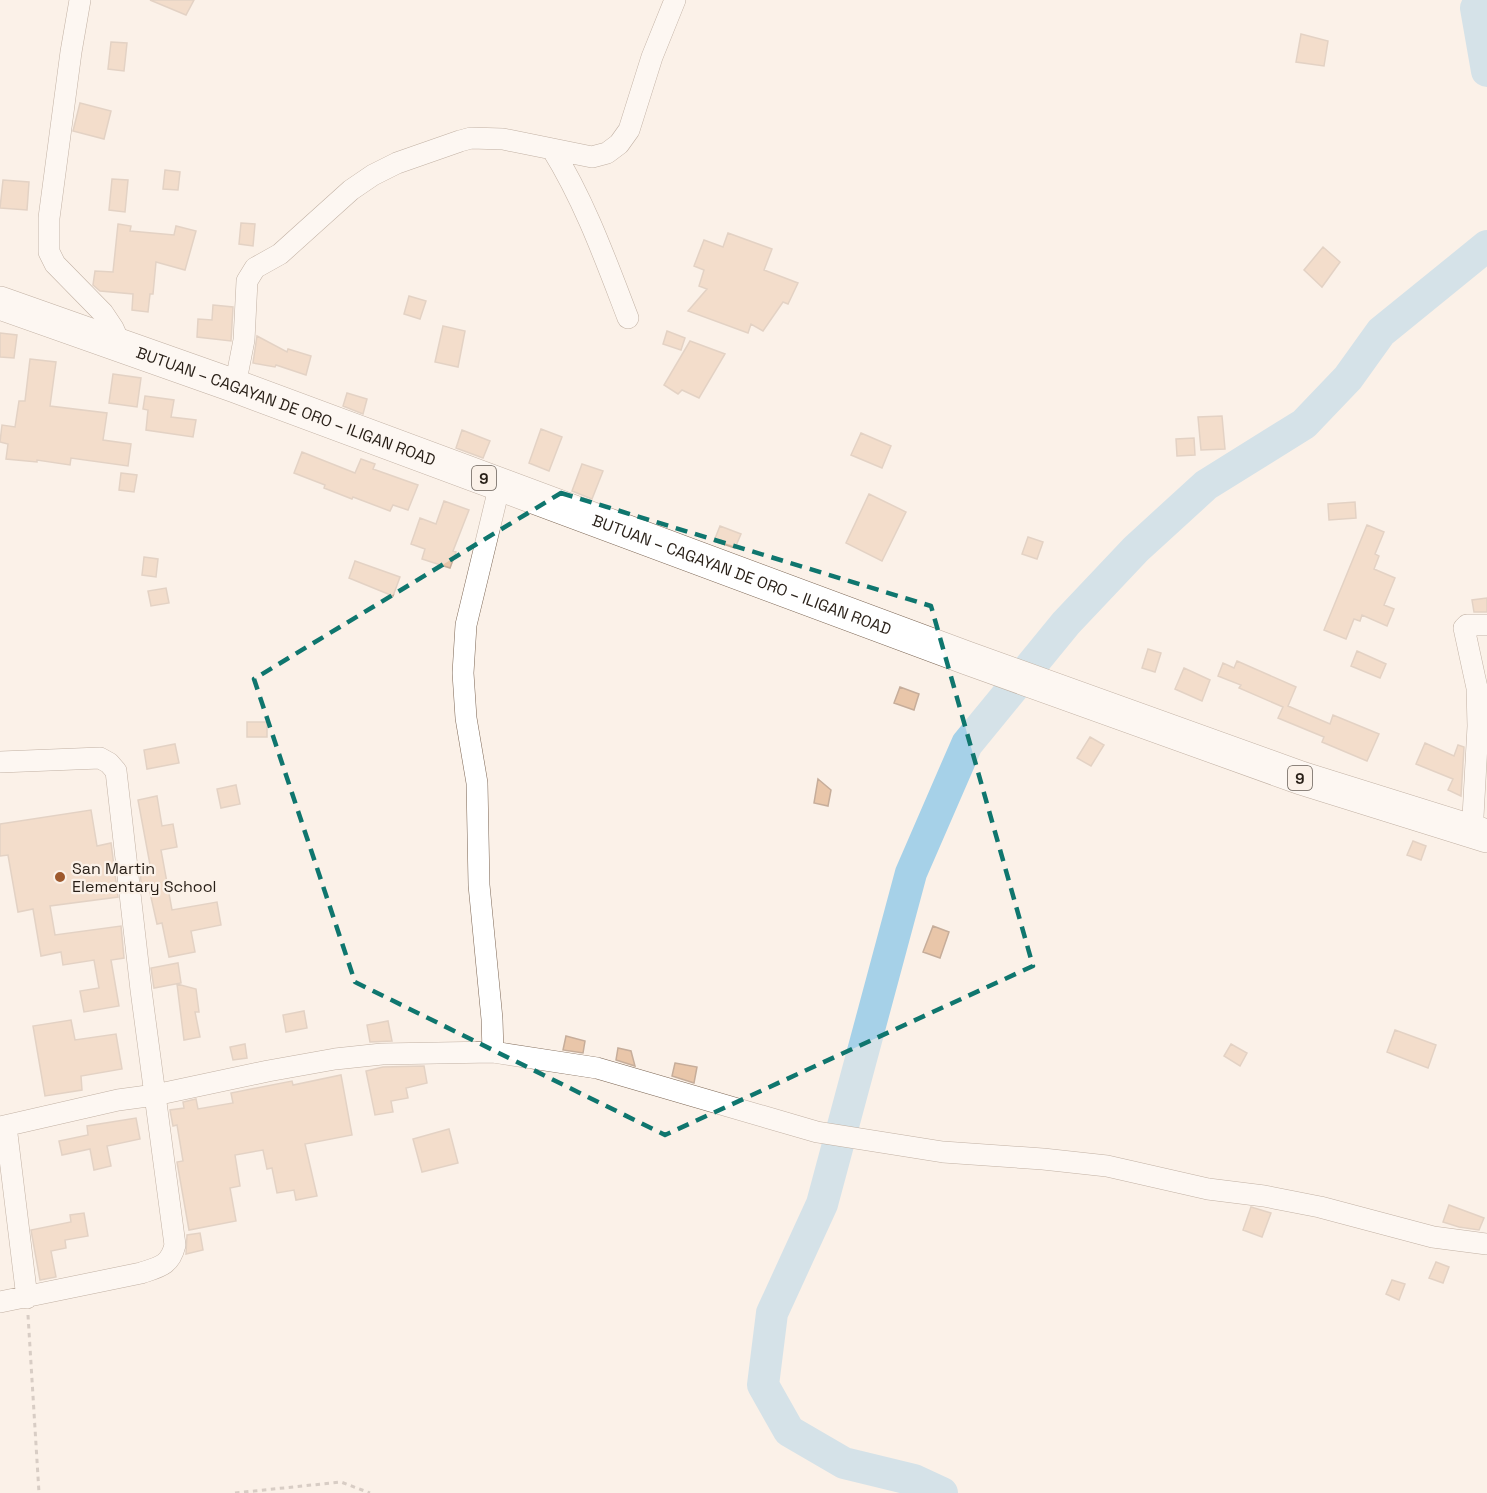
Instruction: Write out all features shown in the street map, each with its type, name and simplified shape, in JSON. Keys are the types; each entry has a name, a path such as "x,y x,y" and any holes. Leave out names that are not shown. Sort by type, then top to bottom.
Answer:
{"highway":[{"name":"BUTUAN – CAGAYAN DE ORO – ILIGAN ROAD","path":"0,303 235,386 967,658 1301,778 1478,834"}],"street":[{"path":"80,0 49,218 49,252 55,264 103,313 121,346"},
{"path":"235,386 244,340 247,280 250,274 280,254 351,190 397,163 471,138 503,139 592,157 607,153 619,144 629,130 652,57 675,0"},
{"path":"552,149 594,229 628,318"},
{"path":"493,1052 492,1018 479,885 477,783 466,718 463,674 466,626 501,484"},
{"path":"1478,834 1473,817 1478,726 1476,688 1464,628 1467,625 1487,625"},
{"path":"0,762 99,758 110,763 116,771 175,1245 172,1257 167,1263 141,1273 0,1302"},
{"path":"27,1298 3,1127 118,1100 155,1095 268,1071 335,1059 382,1054 493,1052 597,1068 817,1132 943,1152 1107,1166 1208,1189 1264,1196 1320,1207 1433,1237 1487,1244"}],"path":[{"path":"27,1298 39,1493"},
{"path":"236,1493 340,1482 370,1493"}],"highlighted area":[{"path":"561,493 931,606 1033,966 665,1135 355,982 254,679"}],"building":[{"path":"150,0 194,0 186,15"},
{"path":"1301,34 1328,41 1324,66 1296,62"},
{"path":"111,42 127,43 124,71 108,69"},
{"path":"80,103 111,111 104,139 73,131"},
{"path":"165,170 180,172 178,190 163,189"},
{"path":"112,179 128,180 125,212 109,210"},
{"path":"3,180 29,182 27,210 0,208"},
{"path":"241,223 255,224 253,246 239,244"},
{"path":"118,224 131,226 130,231 174,235 176,226 196,231 185,270 156,262 153,294 150,294 148,312 132,310 133,294 100,291 93,285 95,271 113,272"},
{"path":"728,233 772,249 764,270 798,283 788,304 783,302 763,331 751,324 748,333 688,311 707,289 699,286 704,270 694,266 704,240 723,247"},
{"path":"1323,247 1340,262 1322,287 1304,270"},
{"path":"409,296 426,301 420,319 404,314"},
{"path":"213,305 233,307 231,341 197,337 198,319 212,320"},
{"path":"443,326 465,331 458,367 435,362"},
{"path":"667,331 685,338 681,350 663,344"},
{"path":"0,333 17,335 14,358 0,357"},
{"path":"257,336 287,352 288,349 311,356 306,375 276,365 275,367 253,363"},
{"path":"690,341 725,354 699,398 682,390 678,394 664,385"},
{"path":"30,359 56,362 50,406 107,413 103,440 131,444 128,466 71,458 70,465 37,460 37,462 6,459 8,444 0,442 2,425 15,427 19,401 25,401"},
{"path":"113,374 141,378 137,407 109,403"},
{"path":"347,393 367,399 363,414 343,406"},
{"path":"145,396 174,400 171,417 196,420 193,437 146,430 148,410 143,409"},
{"path":"1222,416 1225,449 1201,450 1198,417"},
{"path":"541,429 562,437 549,471 529,463"},
{"path":"462,430 490,441 483,458 456,448"},
{"path":"861,433 891,446 882,468 851,455"},
{"path":"1194,438 1195,455 1177,456 1176,439"},
{"path":"302,452 355,473 361,459 375,464 373,469 418,485 408,510 393,505 390,511 353,497 352,499 294,473"},
{"path":"582,464 603,471 592,499 572,491"},
{"path":"121,473 137,475 134,492 119,490"},
{"path":"869,494 906,512 882,561 846,543"},
{"path":"444,501 469,510 453,551 456,552 450,568 422,559 425,549 411,544 420,518 436,524"},
{"path":"1355,502 1356,518 1329,520 1328,504"},
{"path":"1367,525 1384,532 1375,554 1379,556 1374,569 1395,578 1384,605 1394,609 1387,626 1362,615 1360,621 1354,619 1346,639 1324,630"},
{"path":"720,526 741,534 735,548 714,541"},
{"path":"1028,537 1043,542 1037,559 1022,554"},
{"path":"144,557 158,559 156,577 142,575"},
{"path":"355,561 400,577 393,596 349,578"},
{"path":"166,588 169,603 151,606 148,591"},
{"path":"1487,598 1487,612 1474,612 1472,600"},
{"path":"1148,649 1161,653 1155,672 1142,668"},
{"path":"1357,651 1386,664 1380,678 1351,666"},
{"path":"1237,661 1296,687 1288,706 1330,724 1333,715 1379,734 1367,761 1322,742 1324,737 1278,718 1283,707 1218,676 1223,663 1234,668"},
{"path":"1184,668 1210,680 1202,701 1175,689"},
{"path":"900,687 919,694 914,710 894,703"},
{"path":"247,722 267,722 267,737 247,737"},
{"path":"1090,737 1104,745 1091,766 1077,758"},
{"path":"1425,743 1454,756 1458,745 1464,747 1461,796 1448,790 1453,779 1416,764"},
{"path":"175,744 179,763 147,769 144,750"},
{"path":"818,779 831,790 828,806 814,803"},
{"path":"236,785 240,804 221,808 217,789"},
{"path":"157,796 162,826 173,824 177,847 161,850 172,910 217,902 221,925 191,931 195,952 169,957 162,923 157,924 149,888 142,890 140,872 151,870 138,800"},
{"path":"91,810 97,846 111,843 118,897 50,906 55,935 121,926 124,958 111,960 119,1006 84,1012 80,991 99,988 94,960 63,965 61,952 41,956 33,909 18,912 8,855 0,856 0,824"},
{"path":"1413,841 1426,846 1421,860 1407,855"},
{"path":"933,926 949,932 940,958 923,952"},
{"path":"178,963 181,983 154,988 151,968"},
{"path":"177,984 196,989 199,1012 195,1012 200,1037 184,1040"},
{"path":"304,1011 307,1028 286,1032 283,1015"},
{"path":"71,1020 75,1040 116,1034 122,1069 81,1076 82,1090 45,1096 33,1026"},
{"path":"388,1021 392,1041 370,1042 367,1025"},
{"path":"1395,1030 1436,1045 1428,1068 1387,1052"},
{"path":"566,1036 585,1041 583,1053 563,1050"},
{"path":"245,1044 247,1058 233,1060 230,1047"},
{"path":"1231,1044 1247,1053 1240,1066 1224,1056"},
{"path":"618,1048 631,1051 635,1066 616,1060"},
{"path":"675,1063 697,1067 694,1083 672,1076"},
{"path":"424,1066 427,1083 406,1088 408,1098 391,1101 393,1112 375,1115 366,1071 383,1067"},
{"path":"341,1075 352,1135 305,1144 317,1196 296,1200 294,1190 277,1193 272,1168 267,1169 263,1150 235,1155 240,1186 230,1188 236,1221 189,1230 177,1162 183,1161 177,1125 173,1126 170,1110 184,1108 183,1102 196,1099 198,1109 233,1103 231,1093 292,1081 293,1085"},
{"path":"136,1118 140,1139 107,1146 111,1166 94,1170 90,1149 62,1155 59,1141 88,1135 87,1126"},
{"path":"449,1129 458,1163 422,1172 413,1139"},
{"path":"1449,1205 1484,1218 1479,1230 1443,1222"},
{"path":"1251,1207 1271,1213 1262,1237 1243,1230"},
{"path":"84,1213 88,1236 65,1240 66,1248 51,1251 56,1277 40,1280 31,1230 71,1222 70,1215"},
{"path":"200,1233 203,1250 186,1254 187,1235"},
{"path":"1436,1262 1449,1267 1443,1283 1429,1278"},
{"path":"1392,1280 1405,1284 1399,1300 1386,1294"}],"waterway":[{"path":"1481,0 1476,8 1487,71"},
{"path":"942,1493 914,1480 844,1463 789,1431 763,1385 772,1313 822,1204 911,873 967,744 1066,623 1136,549 1206,485 1304,424 1348,378 1381,332 1487,246"}],"place":[{"name":"San Martin Elementary School","path":"60,877"}]}
